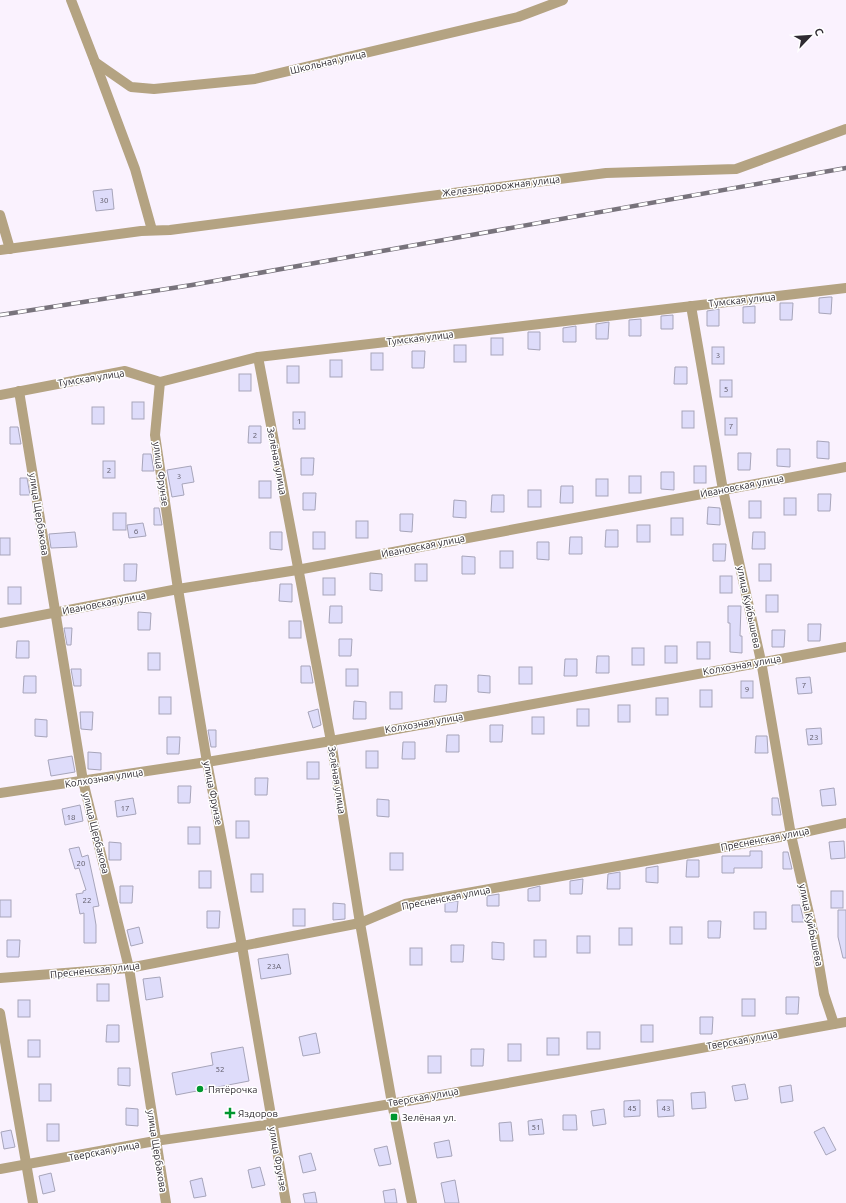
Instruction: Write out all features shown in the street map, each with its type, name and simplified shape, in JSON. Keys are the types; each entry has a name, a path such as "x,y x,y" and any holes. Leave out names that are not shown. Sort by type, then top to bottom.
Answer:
{"street":[{"path":"71,0 96,62 135,169 152,230"},
{"name":"Школьная улица","path":"96,62 130,87 154,89 255,79 518,17 563,0"},
{"name":"Железнодорожная улица","path":"5,250 606,173 736,169 846,129"},
{"path":"0,215 5,250"},
{"name":"Тумская улица","path":"0,395 124,371 160,382 258,357 846,288"},
{"name":"улица Куйбышева","path":"691,306 723,490 761,661 791,835 814,935 824,994 834,1024"},
{"name":"Зелёная улица","path":"258,357 297,570 331,741 360,923 392,1103 412,1203"},
{"name":"улица Фрунзе","path":"160,382 155,435 178,589 207,762 242,946 286,1203"},
{"name":"улица Щербакова","path":"19,391 83,781 129,968 155,1141 166,1203"},
{"name":"Ивановская улица","path":"0,623 178,589 297,570 846,467"},
{"name":"Колхозная улица","path":"0,793 207,762 331,741 761,661 846,647"},
{"name":"Пресненская улица","path":"0,978 129,968 360,923 405,904 791,835 846,823"},
{"path":"0,1013 33,1203"},
{"name":"Тверская улица","path":"0,1169 155,1141 272,1124 846,1022"}],"building":[{"path":"112,189 114,209 96,211 93,191"},
{"path":"832,297 831,314 819,313 819,298"},
{"path":"780,303 793,303 792,320 780,320"},
{"path":"755,306 755,323 743,323 743,307"},
{"path":"719,309 719,326 707,326 707,311"},
{"path":"673,315 673,329 661,329 661,316"},
{"path":"641,319 641,336 629,336 629,320"},
{"path":"609,322 608,339 596,339 596,324"},
{"path":"576,326 576,342 563,342 563,328"},
{"path":"528,332 540,332 540,350 528,349"},
{"path":"491,338 503,338 503,355 491,355"},
{"path":"454,345 466,345 466,362 454,362"},
{"path":"712,347 724,347 724,364 712,364"},
{"path":"412,351 425,351 424,368 412,368"},
{"path":"371,353 383,353 383,370 371,370"},
{"path":"330,360 342,360 342,377 330,377"},
{"path":"287,366 299,366 299,383 287,383"},
{"path":"675,367 687,367 687,384 674,384"},
{"path":"239,374 251,374 251,391 239,391"},
{"path":"720,380 732,380 732,397 720,397"},
{"path":"132,402 144,402 144,419 132,419"},
{"path":"92,407 104,407 104,424 92,424"},
{"path":"682,411 694,411 694,428 682,428"},
{"path":"293,412 305,412 305,429 293,429"},
{"path":"725,418 737,418 737,435 725,435"},
{"path":"249,426 261,426 261,443 248,443"},
{"path":"10,427 18,427 21,444 10,444"},
{"path":"817,441 829,442 829,459 817,458"},
{"path":"777,449 790,449 790,467 777,466"},
{"path":"738,453 751,453 750,470 738,470"},
{"path":"143,454 151,454 154,471 142,471"},
{"path":"301,458 314,458 313,475 301,475"},
{"path":"103,461 115,461 115,478 103,478"},
{"path":"191,466 194,482 182,484 184,495 172,497 167,470"},
{"path":"694,466 706,466 706,483 694,483"},
{"path":"661,472 674,472 674,490 661,489"},
{"path":"629,476 641,476 641,493 629,493"},
{"path":"20,478 27,478 30,495 20,495"},
{"path":"596,479 608,479 608,496 596,496"},
{"path":"259,481 271,481 271,498 259,498"},
{"path":"561,486 573,486 573,503 560,503"},
{"path":"528,490 541,490 541,507 528,507"},
{"path":"303,493 316,493 315,510 303,510"},
{"path":"818,494 831,494 830,511 818,511"},
{"path":"492,495 504,495 504,512 491,512"},
{"path":"784,498 796,498 796,515 784,515"},
{"path":"454,500 466,501 466,518 453,517"},
{"path":"749,501 761,501 761,518 749,518"},
{"path":"708,507 720,508 720,525 707,524"},
{"path":"154,508 159,508 162,525 154,525"},
{"path":"113,513 126,513 126,530 113,530"},
{"path":"400,514 413,514 412,532 400,531"},
{"path":"671,518 683,518 683,535 671,535"},
{"path":"356,521 368,521 368,538 356,538"},
{"path":"143,523 146,536 129,538 127,525"},
{"path":"637,525 650,525 650,542 637,542"},
{"path":"606,530 618,530 618,547 605,547"},
{"path":"75,532 77,547 51,548 49,534"},
{"path":"270,532 282,532 282,550 270,549"},
{"path":"313,532 325,532 325,549 313,549"},
{"path":"753,532 765,532 765,549 752,549"},
{"path":"570,537 582,537 582,554 569,554"},
{"path":"0,538 10,538 10,555 0,555"},
{"path":"537,542 549,542 549,560 537,559"},
{"path":"713,544 726,544 725,561 713,561"},
{"path":"500,551 513,551 513,568 500,568"},
{"path":"462,556 475,557 475,574 462,574"},
{"path":"124,564 137,564 136,581 124,581"},
{"path":"415,564 427,564 427,581 415,581"},
{"path":"759,564 771,564 771,581 759,581"},
{"path":"370,573 382,574 382,591 370,590"},
{"path":"720,576 732,576 732,593 720,593"},
{"path":"323,578 335,578 335,595 323,595"},
{"path":"280,584 292,584 292,602 279,601"},
{"path":"8,587 21,587 21,604 8,604"},
{"path":"766,595 778,595 778,612 766,612"},
{"path":"330,606 342,606 342,623 329,623"},
{"path":"728,606 741,606 740,636 742,636 742,653 730,652 730,623 728,623"},
{"path":"138,612 151,613 150,630 138,630"},
{"path":"289,621 301,621 301,638 289,638"},
{"path":"808,624 821,624 820,641 808,641"},
{"path":"64,628 72,628 71,645 67,645"},
{"path":"772,630 785,630 784,647 772,647"},
{"path":"339,639 352,639 351,656 339,656"},
{"path":"17,641 29,641 29,658 16,658"},
{"path":"697,642 710,642 710,659 697,659"},
{"path":"665,646 677,646 677,663 665,663"},
{"path":"632,648 644,648 644,665 632,665"},
{"path":"148,653 160,653 160,670 148,670"},
{"path":"597,656 609,656 609,673 596,673"},
{"path":"565,659 577,659 577,676 564,676"},
{"path":"301,666 310,666 313,683 301,683"},
{"path":"519,667 532,667 532,684 519,684"},
{"path":"71,669 81,669 81,686 74,686"},
{"path":"346,669 358,669 358,686 346,686"},
{"path":"478,675 490,676 490,693 478,692"},
{"path":"24,676 36,676 36,693 23,693"},
{"path":"810,677 812,693 798,694 796,678"},
{"path":"741,681 753,681 753,698 741,698"},
{"path":"435,685 447,685 446,702 434,702"},
{"path":"700,690 712,690 712,707 700,707"},
{"path":"390,692 402,692 402,709 390,709"},
{"path":"159,697 171,697 171,714 159,714"},
{"path":"656,698 668,698 668,715 656,715"},
{"path":"354,701 366,702 366,719 353,719"},
{"path":"618,705 630,705 630,722 618,722"},
{"path":"318,709 321,725 313,728 308,712"},
{"path":"577,709 589,709 589,726 577,726"},
{"path":"80,712 93,712 92,730 81,729"},
{"path":"532,717 544,717 544,734 532,734"},
{"path":"35,719 47,720 47,737 35,736"},
{"path":"490,725 503,725 502,742 490,742"},
{"path":"821,728 822,744 808,745 806,729"},
{"path":"208,730 216,730 216,747 211,747"},
{"path":"447,735 459,735 459,752 446,752"},
{"path":"756,736 767,736 768,753 755,753"},
{"path":"167,737 180,737 179,754 167,754"},
{"path":"403,742 415,742 415,759 402,759"},
{"path":"366,751 378,751 378,768 366,768"},
{"path":"88,752 101,753 101,770 88,769"},
{"path":"72,756 75,772 51,776 48,760"},
{"path":"307,762 319,762 319,779 307,779"},
{"path":"255,778 268,778 267,795 255,795"},
{"path":"178,786 191,786 190,803 178,803"},
{"path":"834,788 836,805 822,806 820,790"},
{"path":"133,798 136,814 117,817 115,801"},
{"path":"772,798 778,798 781,815 772,815"},
{"path":"377,799 389,800 389,817 377,816"},
{"path":"80,805 83,821 65,825 62,809"},
{"path":"236,821 249,821 249,838 236,838"},
{"path":"188,827 200,827 200,844 188,844"},
{"path":"844,841 845,858 831,859 829,842"},
{"path":"109,842 121,843 121,860 109,860"},
{"path":"79,847 82,857 88,855 99,906 93,907 96,925 96,943 84,943 84,913 80,914 76,894 83,893 83,891 86,890 79,868 75,869 69,849"},
{"path":"750,851 762,851 762,868 734,868 734,873 722,873 722,856 750,856"},
{"path":"783,852 788,852 792,869 783,869"},
{"path":"390,853 403,853 403,870 390,870"},
{"path":"687,860 699,860 699,877 686,877"},
{"path":"658,866 658,883 646,882 646,868"},
{"path":"199,871 211,871 211,888 199,888"},
{"path":"620,872 620,889 607,889 608,874"},
{"path":"251,874 263,874 263,892 251,892"},
{"path":"583,879 582,894 570,894 570,881"},
{"path":"120,886 133,886 132,903 120,903"},
{"path":"540,886 540,901 528,901 528,889"},
{"path":"831,891 843,891 843,908 831,908"},
{"path":"499,894 499,906 487,906 487,896"},
{"path":"0,900 11,900 11,917 0,917"},
{"path":"458,901 457,912 445,912 445,903"},
{"path":"333,903 345,904 345,919 333,920"},
{"path":"792,905 800,905 804,922 792,922"},
{"path":"293,909 305,909 305,926 293,926"},
{"path":"838,910 846,910 846,958 843,958 838,937"},
{"path":"207,911 220,911 219,928 207,928"},
{"path":"754,912 766,912 766,929 754,929"},
{"path":"708,921 721,921 720,938 708,938"},
{"path":"139,927 143,943 131,946 127,930"},
{"path":"670,927 682,927 682,944 670,944"},
{"path":"619,928 632,928 632,945 619,945"},
{"path":"577,936 590,936 590,953 577,953"},
{"path":"7,940 20,940 19,957 7,957"},
{"path":"534,940 546,940 546,957 534,957"},
{"path":"492,942 504,943 504,960 492,959"},
{"path":"451,945 464,945 463,962 451,962"},
{"path":"410,948 422,948 422,965 410,965"},
{"path":"288,954 291,974 261,979 258,959"},
{"path":"160,977 163,997 146,1000 143,979"},
{"path":"97,984 109,984 109,1001 97,1001"},
{"path":"786,997 799,997 798,1014 786,1014"},
{"path":"742,999 755,999 755,1016 742,1016"},
{"path":"18,1000 30,1000 30,1017 18,1017"},
{"path":"700,1017 713,1017 712,1034 700,1034"},
{"path":"107,1025 119,1025 119,1042 106,1042"},
{"path":"641,1025 653,1025 653,1042 641,1042"},
{"path":"587,1032 600,1032 600,1049 587,1049"},
{"path":"316,1033 320,1053 303,1056 299,1037"},
{"path":"547,1038 559,1038 559,1055 547,1055"},
{"path":"28,1040 40,1040 40,1057 28,1057"},
{"path":"508,1044 521,1044 521,1061 508,1061"},
{"path":"243,1047 249,1081 176,1095 172,1073 213,1065 211,1053"},
{"path":"471,1049 484,1049 483,1066 471,1066"},
{"path":"428,1056 441,1056 441,1073 428,1073"},
{"path":"118,1068 130,1068 130,1086 118,1085"},
{"path":"39,1084 51,1084 51,1101 39,1101"},
{"path":"745,1084 748,1099 735,1101 732,1086"},
{"path":"791,1085 793,1101 781,1103 779,1087"},
{"path":"705,1092 706,1108 692,1109 691,1093"},
{"path":"640,1100 640,1116 624,1117 624,1101"},
{"path":"657,1100 673,1100 674,1116 658,1117"},
{"path":"126,1108 138,1109 138,1126 126,1125"},
{"path":"604,1109 606,1124 593,1126 591,1111"},
{"path":"563,1115 576,1115 577,1130 563,1130"},
{"path":"542,1119 544,1134 529,1135 528,1121"},
{"path":"511,1122 513,1141 500,1141 499,1123"},
{"path":"47,1124 59,1124 59,1141 47,1141"},
{"path":"824,1127 836,1150 826,1155 814,1132"},
{"path":"11,1130 15,1147 4,1149 1,1132"},
{"path":"449,1140 452,1156 437,1158 434,1143"},
{"path":"387,1146 391,1164 379,1166 374,1149"},
{"path":"311,1153 316,1170 303,1173 299,1156"},
{"path":"260,1167 265,1185 252,1188 248,1170"},
{"path":"51,1173 55,1191 43,1194 39,1176"},
{"path":"202,1178 206,1196 194,1198 190,1181"},
{"path":"455,1180 459,1203 445,1203 441,1183"},
{"path":"395,1189 397,1203 385,1203 383,1191"},
{"path":"315,1192 317,1203 305,1203 303,1194"}],"railway":[{"path":"0,315 192,285 846,168"}],"place":[{"name":"Пятёрочка","path":"200,1089"},
{"name":"Яздоров","path":"230,1113"},
{"name":"Зелёная ул.","path":"394,1117"}]}
